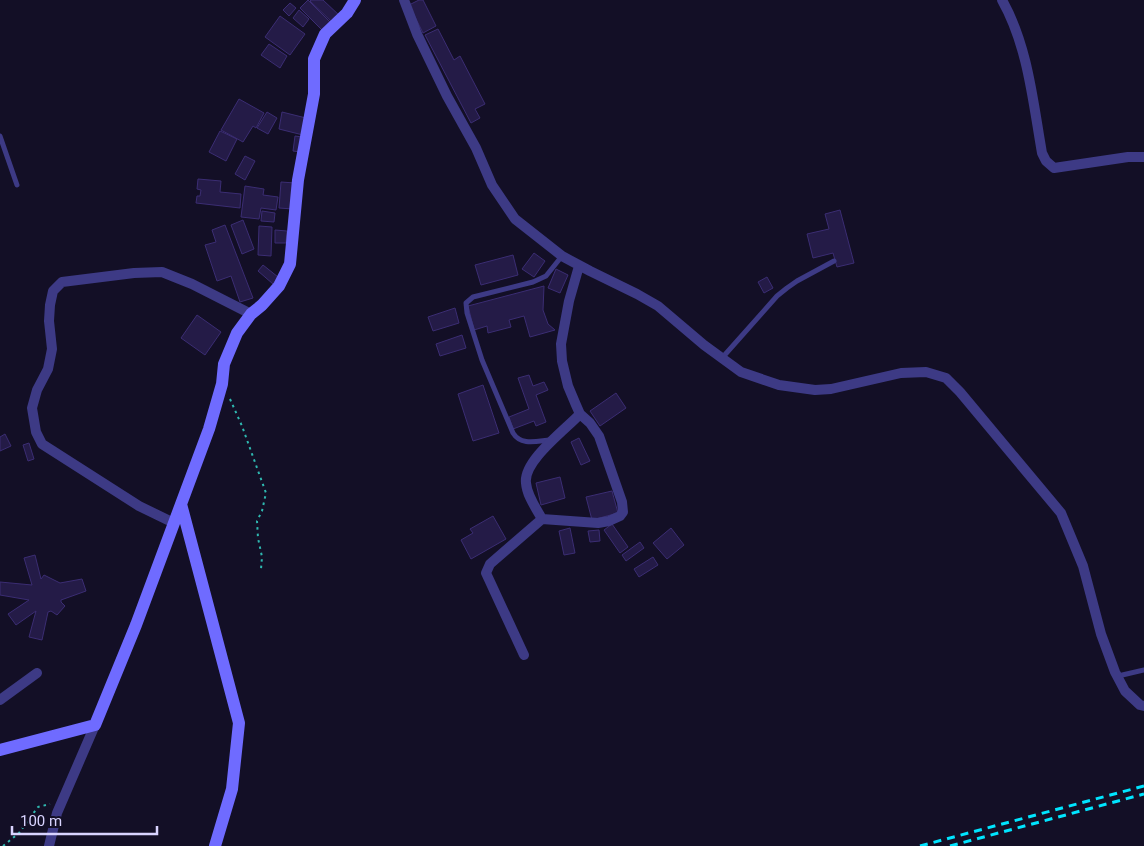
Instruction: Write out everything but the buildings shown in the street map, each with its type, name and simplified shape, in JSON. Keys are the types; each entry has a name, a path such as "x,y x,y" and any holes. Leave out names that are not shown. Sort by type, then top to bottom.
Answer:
{"street":[{"path":"49,846 57,813 136,625 209,429 222,384 224,364 237,333 251,314 262,305 278,286 290,264 298,180 314,94 314,59 325,34 347,13 355,0"},
{"path":"404,0 417,34 476,148 492,185 515,219 562,256 658,306 704,345 741,372 772,383 815,390 831,389 901,373 926,372 946,378 960,392 1061,513 1083,566 1101,634 1117,676 1124,691 1140,705 1144,706"},
{"path":"1002,0 1009,13 1022,49 1042,153 1046,161 1054,168 1144,157"},
{"path":"524,655 486,573 490,564 542,519 598,523 620,516 622,512 622,502 599,436 590,423 580,414 568,386 562,361 561,344 569,301 579,266"},
{"path":"174,523 139,506 42,444 36,432 32,408 37,390 48,369 52,349 49,321 53,290 62,282 134,273 162,272 192,284 251,314"},
{"path":"542,519 532,502 526,482 529,468 538,454 580,414"},
{"path":"181,504 239,723 232,788 215,846"},
{"path":"0,700 37,673"},
{"path":"0,750 95,726"}],"lane":[{"path":"0,136 17,185"},
{"path":"553,440 522,442 516,438 482,360 467,313 466,303 473,297 534,282 546,276 562,256"},
{"path":"722,358 777,296 787,288 834,261"},
{"path":"1117,676 1144,670"}],"path":[{"path":"230,400 242,426 266,493 262,511 257,521 262,557 261,569"},
{"path":"3,846 19,833 38,808 62,802"}],"railway":[{"path":"920,846 1144,786"},
{"path":"950,846 1144,794"}]}
